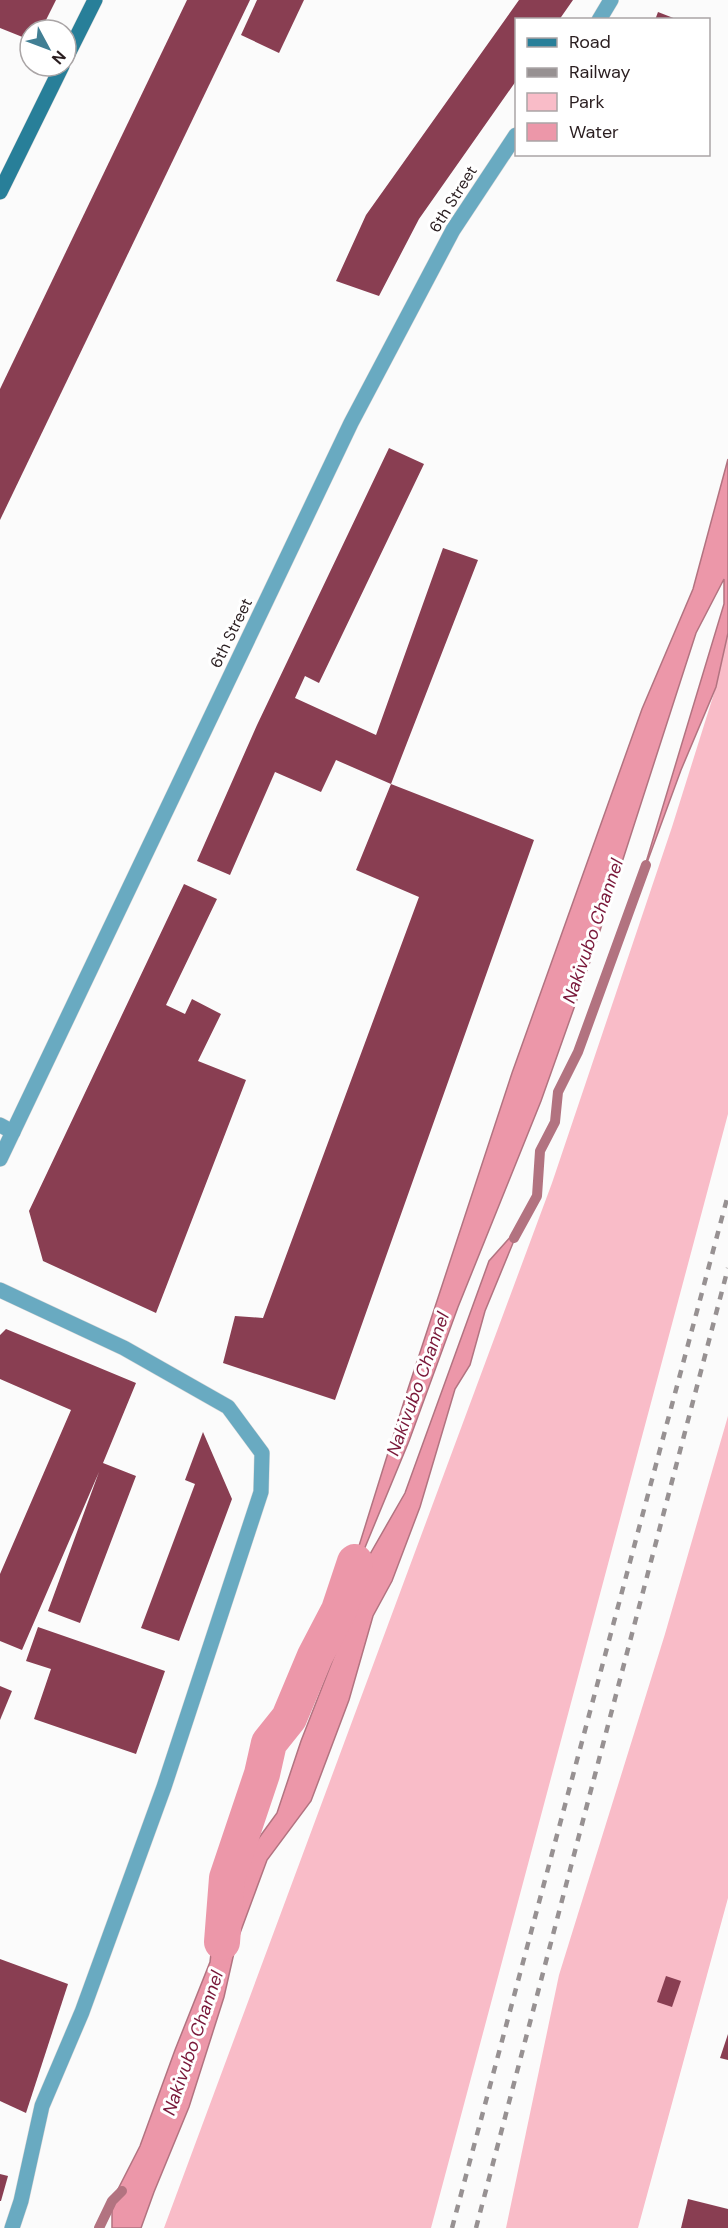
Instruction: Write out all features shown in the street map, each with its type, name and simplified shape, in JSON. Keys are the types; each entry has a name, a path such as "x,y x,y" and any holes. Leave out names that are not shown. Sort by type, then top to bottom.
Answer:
{"street":[{"path":"78,34 95,0"},
{"path":"600,18 611,0"},
{"path":"0,192 56,78"},
{"name":"6th Street","path":"0,1159 6,1129 351,423 453,230 515,137"},
{"path":"0,1290 124,1348 228,1407 262,1453 261,1492 164,1787 82,2012 42,2106 21,2202 12,2228"}],"green space":[{"path":"728,633 728,1114 431,2228 164,2228 552,1183 672,827 716,687"},
{"path":"728,1416 728,1898 638,2228 506,2228 559,1975 665,1634"}],"water":[{"path":"728,459 728,633 716,687 681,770 641,879 724,604 724,579 696,633 585,977 541,1101 458,1307 409,1441 342,1603 405,1493 489,1261 520,1226 485,1311 470,1365 455,1389 420,1507 392,1581 373,1616 349,1700 311,1801 267,1860 236,1944 224,1997 189,2107 141,2228 112,2228 112,2201 140,2146 210,1962 216,1909 245,1857 277,1813 301,1741 344,1631 339,1610 407,1392 512,1073 642,709 693,589"}],"building":[{"path":"0,0 56,0 47,18 18,18 18,35 0,28"},
{"path":"187,0 250,0 0,520 0,389"},
{"path":"257,0 304,0 279,53 241,35"},
{"path":"519,0 573,0 560,18 515,18 515,82 419,219 379,296 336,281 366,215"},
{"path":"658,12 673,18 656,18"},
{"path":"389,448 424,464 319,683 305,676 295,698 376,735 443,548 478,560 391,784 336,760 321,792 275,772 230,875 197,861 257,725"},
{"path":"391,784 534,840 335,1400 223,1363 235,1316 263,1318 419,897 356,870"},
{"path":"184,884 217,899 166,1005 185,1014 192,999 221,1014 198,1061 246,1080 156,1313 43,1261 29,1211"},
{"path":"6,1329 136,1383 103,1463 136,1476 80,1623 48,1611 99,1472 22,1650 0,1641 0,1574 71,1410 0,1379 0,1335"},
{"path":"203,1432 232,1499 179,1641 141,1628 195,1484 185,1480"},
{"path":"38,1627 165,1671 136,1754 34,1719 51,1669 26,1661"},
{"path":"0,1686 12,1691 0,1720"},
{"path":"0,1959 68,1984 26,2113 0,2101"},
{"path":"666,1976 681,1981 672,2007 657,2002"},
{"path":"728,2034 728,2060 720,2058"},
{"path":"0,2174 8,2176 1,2201 0,2201"},
{"path":"688,2199 728,2209 728,2228 681,2228"}],"waterway":[{"path":"514,1238 537,1196 540,1151 555,1122 558,1092 578,1052 646,865"},
{"name":"Nakivubo Channel","path":"222,1942 227,1878 262,1774 269,1743 289,1718 315,1656 339,1610 355,1562"},
{"path":"99,2228 112,2201 122,2191"}],"railway":[{"path":"452,2228 728,1195"},
{"path":"476,2228 728,1268"}]}
